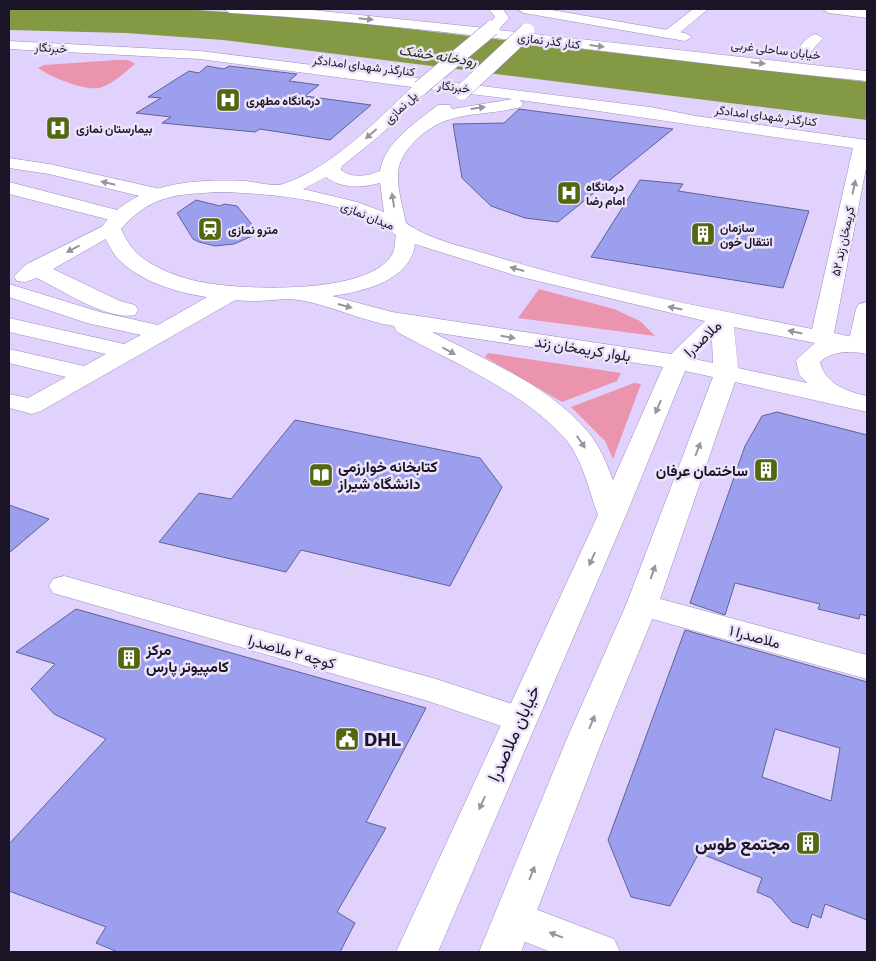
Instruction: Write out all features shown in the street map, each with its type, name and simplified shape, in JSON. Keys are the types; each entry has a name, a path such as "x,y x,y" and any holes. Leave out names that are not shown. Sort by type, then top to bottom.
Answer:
{"main road":[{"name":"کنار گذر نمازی","path":"230,9 312,14 465,30 867,76"},
{"name":"پل نمازی","path":"283,191 312,179 372,134 420,88 502,18 496,9"},
{"path":"524,9 545,10 704,40"},
{"path":"598,9 678,35"},
{"path":"678,35 701,9"},
{"path":"828,9 867,14"},
{"name":"پل نمازی","path":"401,229 389,174 392,160 402,146 527,31 545,10"},
{"path":"527,31 555,27 678,35"},
{"name":"کنارگذر شهدای امدادگر","path":"9,37 240,49 848,126"},
{"name":"خیابان ساحلی غربی","path":"816,38 797,52 820,55"},
{"name":"خبرنگار","path":"9,45 210,56 650,112 746,128 866,143"},
{"path":"848,58 867,61"},
{"path":"431,120 468,110 522,104 696,127 746,128"},
{"path":"650,112 866,143"},
{"name":"کریمخان زند ۵۲","path":"822,337 866,143"},
{"path":"9,163 49,169 156,194"},
{"path":"333,165 331,172 339,179 356,182 373,180 389,174"},
{"name":"میدان نمازی","path":"201,187 241,187 283,191 351,206 401,229 408,243 400,263 382,276 352,286 299,294 231,293 200,288 151,271 131,259 116,242 114,222 133,204 156,194 201,187"},
{"path":"9,188 114,222"},
{"path":"9,286 114,222"},
{"path":"401,229 499,265 636,300 865,346"},
{"path":"36,269 112,306 126,353"},
{"path":"9,290 95,318 126,353"},
{"path":"9,401 32,406 231,293"},
{"name":"بلوار کریمخان زند","path":"299,294 391,318 677,362 867,404"},
{"path":"9,307 80,328 126,353"},
{"path":"865,346 867,309"},
{"name":"ملاصدرا","path":"612,514 677,362 722,317"},
{"name":"ملاصدرا","path":"642,604 674,511 726,374 722,317"},
{"path":"391,318 526,392 551,410 579,438 592,461 612,514"},
{"path":"9,325 126,353"},
{"path":"9,340 126,353"},
{"path":"865,346 838,346 821,349 808,360 811,374 836,396 867,399"},
{"path":"9,356 126,353"},
{"path":"9,372 126,353"},
{"name":"خیابان ملاصدرا","path":"417,952 519,719 612,514"},
{"name":"کوچه ۲ ملاصدرا","path":"64,586 436,691 519,719"},
{"path":"599,952 507,936 586,736 642,604"},
{"name":"۱ ملاصدرا","path":"642,604 867,667"}],"shaded area":[{"path":"128,60 135,64 111,83 96,88 88,88 70,83 51,76 38,68 44,65"},
{"path":"539,289 614,309 640,321 655,336 518,318"},
{"path":"488,353 621,373 617,381 562,402 485,357"},
{"path":"634,383 641,384 613,459 605,441 571,407"}],"water":[{"name":"رودخانه خشک","path":"9,9 183,9 323,19 867,82 867,120 223,40 126,33 9,30"}],"building":[{"name":"درمانگاه مطهری","path":"207,66 224,69 229,66 297,74 289,81 319,85 305,96 371,105 330,140 260,129 255,132 162,123 171,117 136,113 161,98 148,97 189,71 199,73"},
{"path":"519,109 673,129 558,222 525,218 491,206 462,178 453,124 504,123"},
{"name":"سازمان انتقال خون","path":"640,180 683,184 678,191 809,211 783,288 591,257"},
{"path":"196,200 220,206 224,204 237,206 259,233 234,244 215,246 193,239 177,213"},
{"path":"777,412 867,435 867,616 860,614 859,619 818,609 820,604 735,583 725,615 690,603 745,446 762,416"},
{"path":"295,420 480,458 502,487 450,586 301,550 286,572 159,542 199,493 231,499"},
{"path":"9,505 49,519 9,553"},
{"path":"76,609 426,708 366,822 386,828 337,912 355,923 340,952 118,952 96,943 106,927 9,891 9,844 106,739 54,714 31,689 55,664 16,652"},
{"path":"685,630 867,682 867,920 825,904 821,918 812,914 808,928 792,922 771,898 757,892 762,878 699,853 670,906 631,897 608,840","holes":["775,729 840,748 831,801 762,777"]}],"place":[{"name":"درمانگاه مطهری","path":"228,100"},
{"name":"بیمارستان نمازی","path":"58,128"},
{"name":"درمانگاه امام رضا","path":"569,193"},
{"name":"مترو نمازی","path":"210,229"},
{"name":"سازمان انتقال خون","path":"703,234"},
{"name":"ساختمان عرفان","path":"766,470"},
{"name":"کتابخانه خوارزمی دانشگاه شیراز","path":"321,475"},
{"name":"مرکز کامپیوتر پارس","path":"129,658"},
{"name":"DHL","path":"347,739"},
{"name":"مجتمع طوس","path":"808,843"}]}
